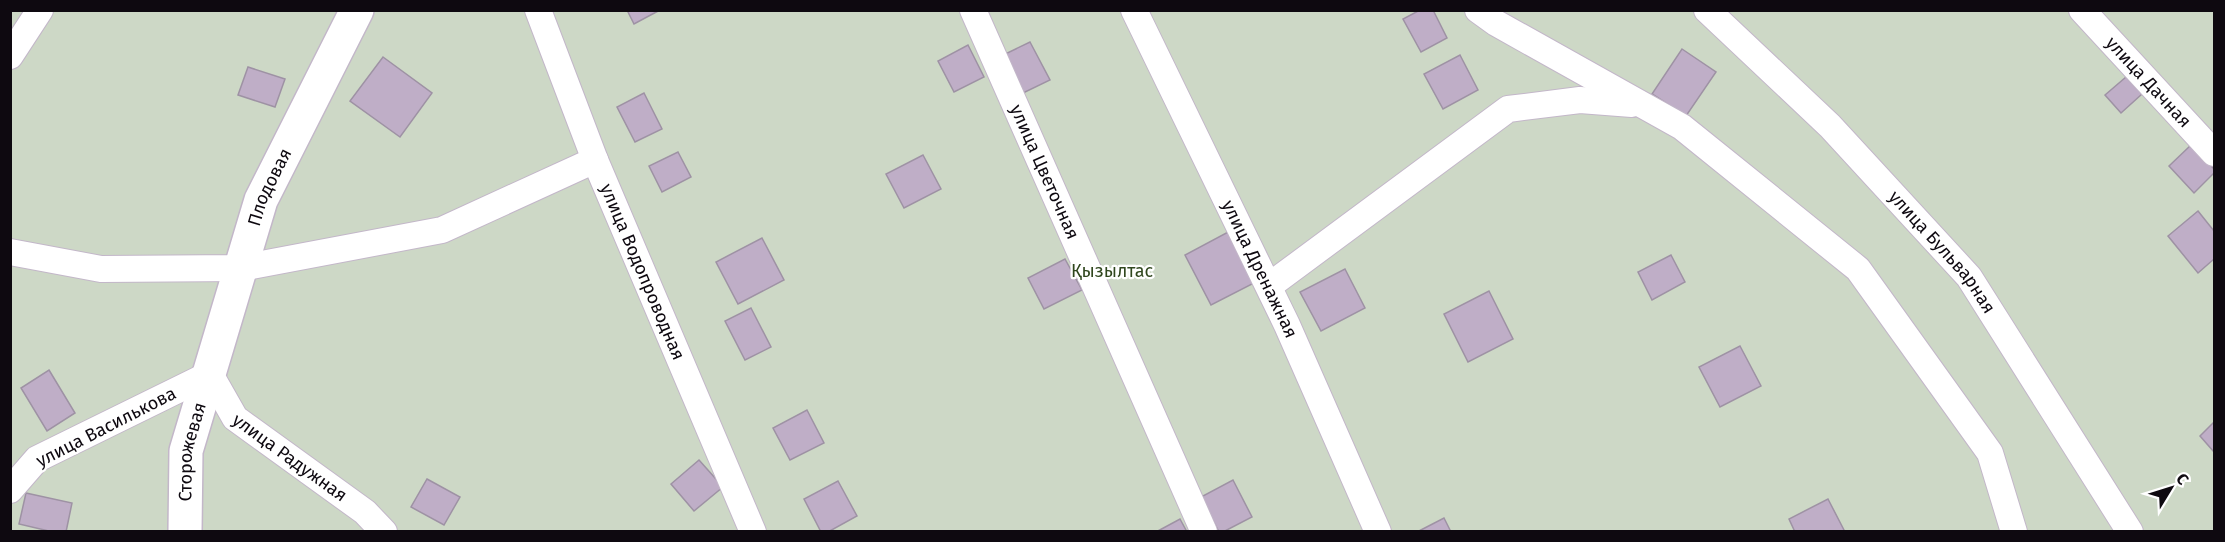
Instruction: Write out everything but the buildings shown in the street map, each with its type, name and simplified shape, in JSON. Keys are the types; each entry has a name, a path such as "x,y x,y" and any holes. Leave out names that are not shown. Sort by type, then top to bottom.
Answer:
{"street":[{"path":"10,56 40,10"},
{"name":"Плодовая","path":"210,374 261,200 357,10"},
{"name":"улица Водопроводная","path":"538,10 595,160 753,531"},
{"name":"улица Цветочная","path":"973,10 1204,531"},
{"name":"улица Дренажная","path":"1134,10 1269,286 1378,531"},
{"path":"1479,10 1496,23 1682,127 1858,269 1990,453 2014,531"},
{"name":"улица Бульварная","path":"1707,10 1830,126 1969,277 2130,531"},
{"name":"улица Дачная","path":"2082,10 2214,153"},
{"path":"1269,286 1508,109 1580,100 1642,105"},
{"path":"10,252 102,269 241,268 442,230 595,160"},
{"name":"улица Василькова","path":"10,490 37,459 210,374"},
{"name":"Сторожевая","path":"185,531 186,451 210,374"},
{"name":"улица Радужная","path":"210,374 235,418 365,512 384,531"}],"green space":[{"name":"Қызылтас","path":"11,11 2214,11 2214,531 11,531"}]}
